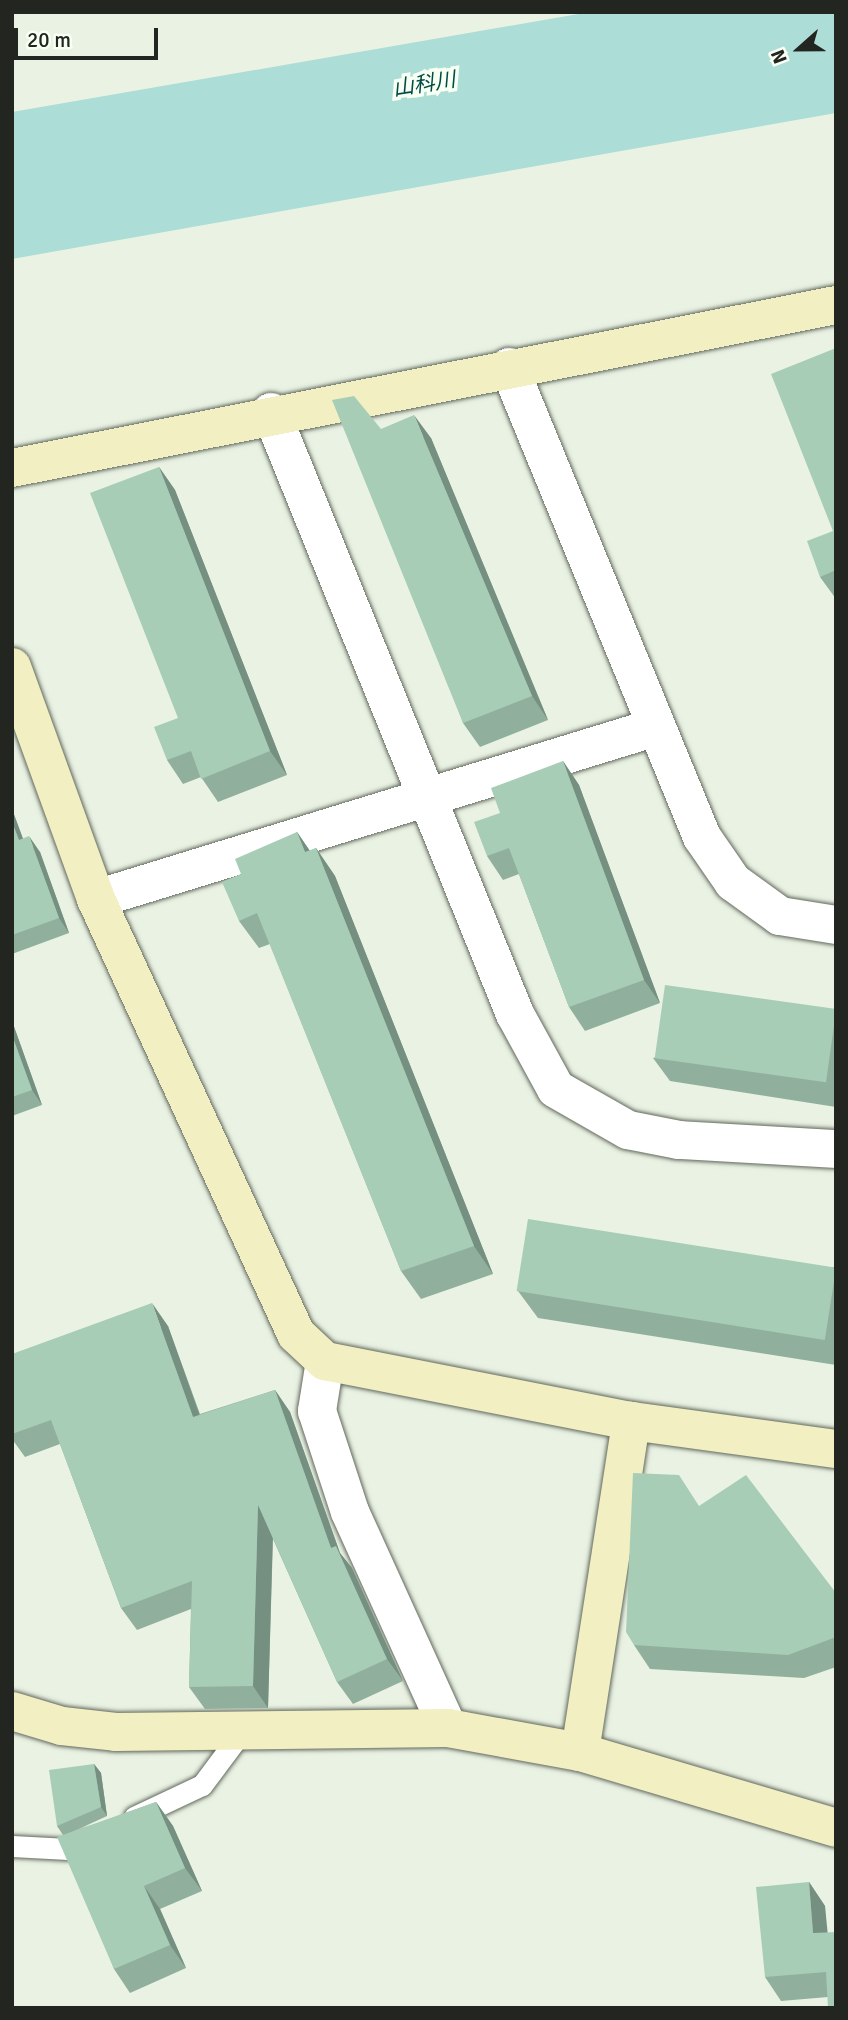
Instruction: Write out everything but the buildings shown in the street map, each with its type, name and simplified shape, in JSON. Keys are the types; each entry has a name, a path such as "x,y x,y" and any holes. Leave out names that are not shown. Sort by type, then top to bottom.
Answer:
{"street":[{"path":"12,468 271,412 836,305"},
{"path":"509,367 653,728 702,837 733,882 780,916 836,925"},
{"path":"271,412 534,1058 556,1088 628,1130 679,1140 836,1149"},
{"path":"12,667 96,899 296,1334 325,1361 631,1420 836,1449"},
{"path":"96,899 427,794 653,728"},
{"path":"325,1361 317,1410 350,1512 448,1728"},
{"path":"580,1752 631,1420"},
{"path":"12,1711 62,1726 116,1732 240,1734 448,1728 580,1752 836,1828"}],"lane":[{"path":"12,1846 68,1849 201,1785 240,1734"}],"water":[{"name":"山科川","path":"590,12 836,12 836,113 12,259 12,112"}]}
